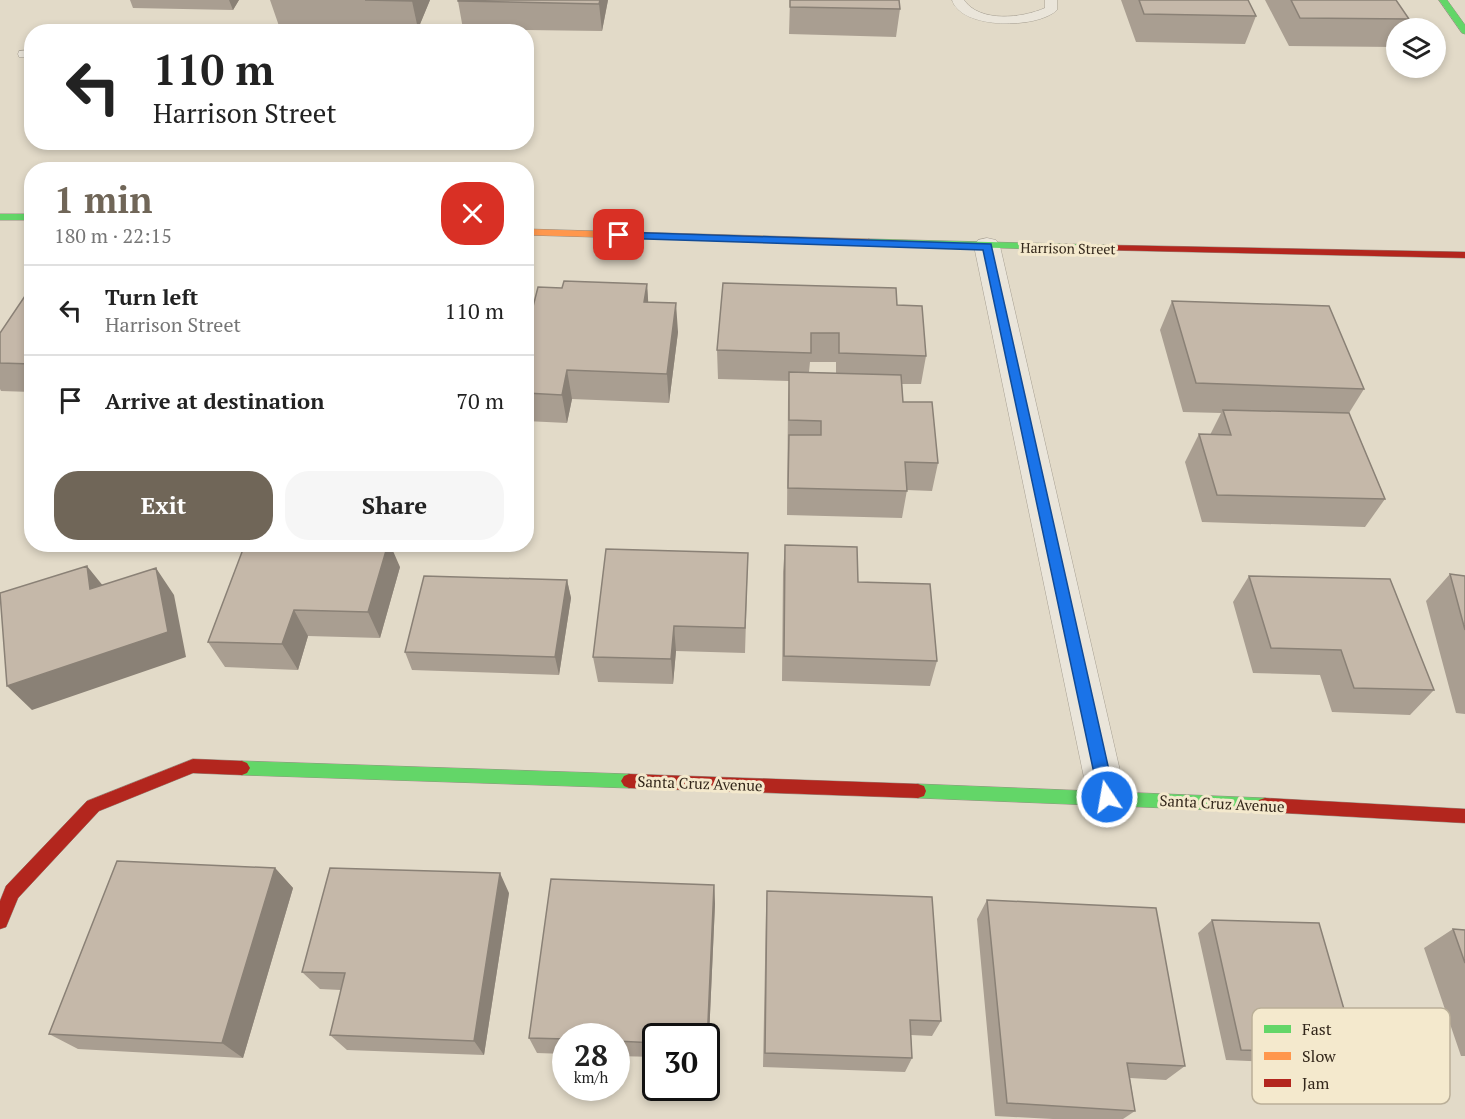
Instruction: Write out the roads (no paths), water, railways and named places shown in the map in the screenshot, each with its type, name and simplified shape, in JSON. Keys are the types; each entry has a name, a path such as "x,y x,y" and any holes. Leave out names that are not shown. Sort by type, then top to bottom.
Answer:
{"street":[{"path":"1443,0 1465,31"},
{"path":"0,217 24,217"},
{"name":"Harrison Street","path":"534,232 987,246 1465,255"},
{"path":"987,246 1107,797"},
{"name":"Santa Cruz Avenue","path":"0,921 12,892 93,806 193,766 1107,797 1465,816"}],"lane":[{"path":"958,0 967,11 1003,20 1039,16 1051,10 1051,0"}]}
